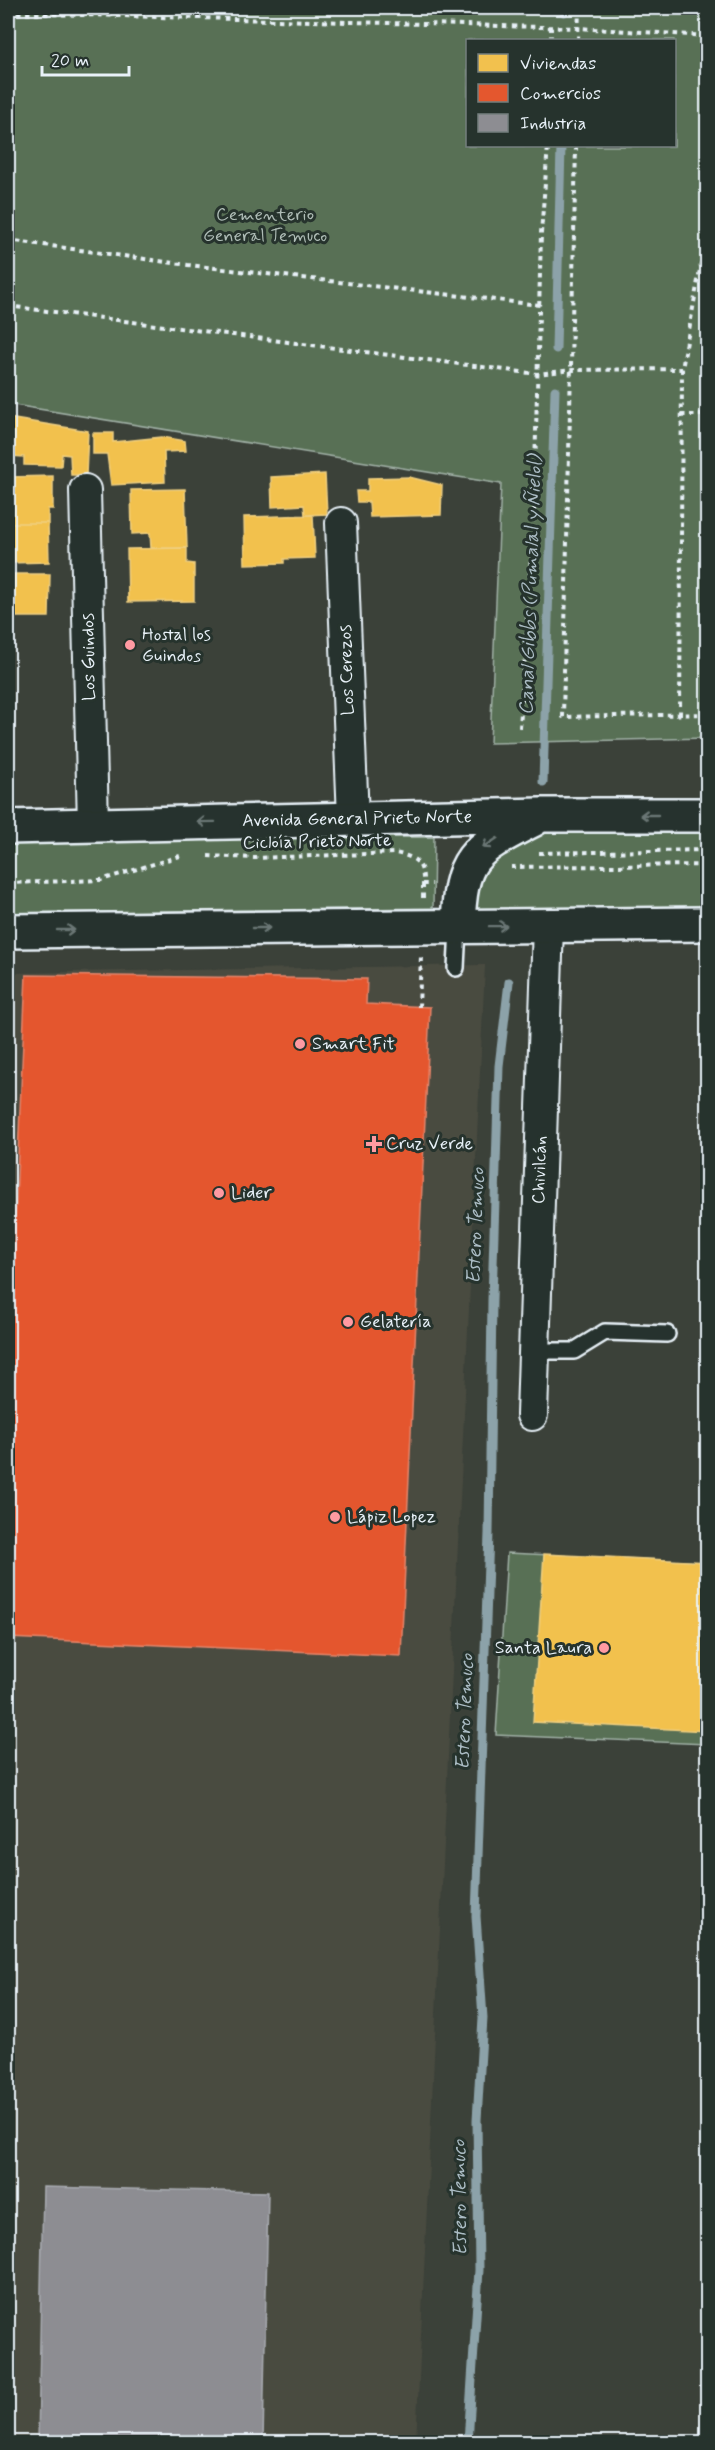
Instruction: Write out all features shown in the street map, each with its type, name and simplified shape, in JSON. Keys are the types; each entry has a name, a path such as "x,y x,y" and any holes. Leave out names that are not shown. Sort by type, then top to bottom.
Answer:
{"street":[{"name":"Los Guindos","path":"85,489 93,825"},
{"name":"Los Cerezos","path":"341,523 353,818"},
{"path":"458,927 462,882 469,863 488,842 541,815"},
{"name":"Avenida General Prieto Norte","path":"8,827 353,818 708,815"},
{"path":"8,931 708,924"},
{"name":"Chivilcán","path":"532,1415 548,925"}],"lane":[{"path":"456,968 458,927"},
{"path":"534,1351 574,1351 605,1332 667,1334"}],"path":[{"path":"578,39 579,8"},
{"path":"8,13 233,17 578,28 708,36"},
{"path":"551,28 551,39"},
{"path":"520,728 534,511 541,233 548,147"},
{"path":"576,147 563,717 708,714"},
{"path":"681,715 682,369 708,225"},
{"path":"8,240 188,265 540,305"},
{"path":"8,306 537,374 572,370 682,369"},
{"path":"681,415 708,415"},
{"path":"532,853 708,850"},
{"name":"Cicloía Prieto Norte","path":"207,856 266,858 395,854 414,857 420,863 423,884 462,882"},
{"path":"8,883 101,880 184,855"},
{"path":"509,867 708,865"},
{"path":"419,1007 420,976"}],"shaded area":[{"path":"485,965 416,2442 8,2442 8,973"}],"green space":[{"name":"Cementerio General Temuco","path":"8,8 707,8 707,738 490,743 501,484 8,404"},
{"path":"707,827 707,906 469,909 474,877 525,829"},
{"path":"434,837 433,908 8,913 8,838"},
{"name":"Santa Laura","path":"507,1553 707,1562 707,1744 496,1735"}],"building: Viviendas":[{"path":"8,418 88,431 86,475 71,475 70,455 62,454 61,466 24,465 24,457 10,456"},
{"path":"93,433 113,433 113,442 162,437 185,441 186,451 164,452 165,482 111,485 107,454 93,454"},
{"path":"325,474 327,514 305,515 304,505 272,507 271,477"},
{"path":"53,476 53,509 48,509 48,523 8,523 8,477"},
{"path":"409,477 442,485 441,515 370,517 369,502 357,502 356,491 368,491 368,478"},
{"path":"185,489 187,548 151,548 150,533 132,534 131,490"},
{"path":"313,515 315,558 284,559 284,563 245,564 244,517"},
{"path":"8,523 48,523 49,562 8,563"},
{"path":"187,548 187,563 194,564 194,601 128,602 127,549"},
{"path":"8,574 50,574 49,617 8,617"},
{"name":"Santa Laura","path":"544,1554 708,1562 708,1731 533,1722"}],"building: Comercios":[{"name":"Lider","path":"26,975 367,979 366,1004 430,1007 401,1656 8,1638 8,1379"}],"building: Industria":[{"path":"43,2187 268,2192 263,2442 38,2442"}],"waterway":[{"name":"Canal Gibbs (Pumalal y Ñielol)","path":"556,349 561,147"},
{"name":"Canal Gibbs (Pumalal y Ñielol)","path":"543,782 555,390"},
{"name":"Estero Temuco","path":"468,2442 479,2270 477,2120 483,2018 476,1916 489,1533 492,1300 499,1066 509,982"}],"place":[{"name":"Hostal los Guindos","path":"130,645"},
{"name":"Smart Fit","path":"300,1044"},
{"name":"Cruz Verde","path":"374,1144"},
{"name":"Lider","path":"219,1193"},
{"name":"Gelatería","path":"348,1322"},
{"name":"Lápiz Lopez","path":"335,1517"},
{"name":"Santa Laura","path":"604,1648"}]}
